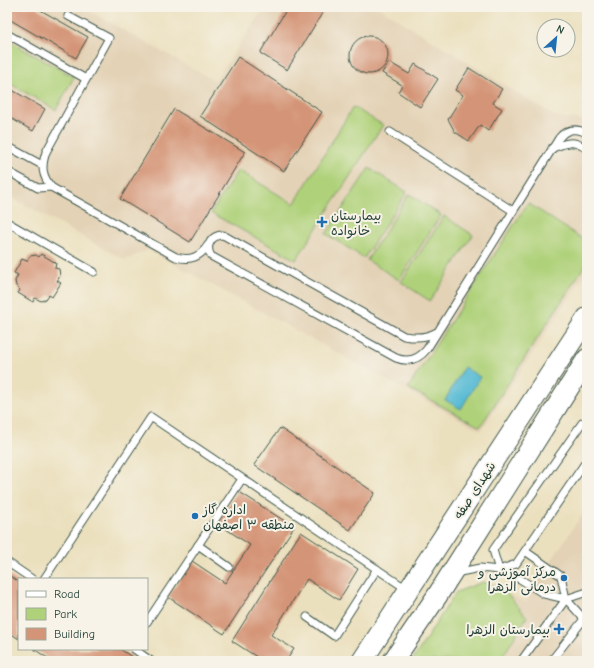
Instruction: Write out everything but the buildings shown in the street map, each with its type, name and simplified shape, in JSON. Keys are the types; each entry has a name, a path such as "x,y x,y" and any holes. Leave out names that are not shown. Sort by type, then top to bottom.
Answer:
{"main road":[{"name":"شهدای صفه","path":"362,661 587,318"},
{"name":"شهدای صفه","path":"394,661 587,359"}],"lane":[{"path":"68,16 109,38 49,145 42,165 45,177 51,187 176,257 183,259 199,256 212,238 223,235 404,336 419,338 426,337 437,332"},
{"path":"7,34 86,79"},
{"path":"208,245 211,256 401,360 406,361 419,358 427,349 563,132 578,129 587,133"},
{"path":"390,132 513,211"},
{"path":"552,148 571,142 581,145 587,149"},
{"path":"7,146 42,165"},
{"path":"7,171 38,188 51,187"},
{"path":"7,222 94,272"},
{"path":"45,578 151,417 408,590"},
{"path":"499,570 493,550 582,422 587,422"},
{"path":"499,570 516,564 587,460"},
{"path":"148,620 242,478"},
{"path":"198,545 230,567"},
{"path":"525,551 561,576 566,599 586,621 551,661"},
{"path":"7,562 31,578"},
{"path":"451,574 480,568 499,570 520,579 544,594 566,599 587,592"},
{"path":"307,617 334,636 377,569"},
{"path":"521,661 566,599"},
{"path":"135,650 151,661"}],"shaded area":[{"name":"بیمارستان خانواده","path":"7,7 82,7 215,81 265,7 378,7 556,117 587,121 587,271 481,431 148,250 125,260 7,195"},
{"name":"مرکز آموزشی و درمانی الزهرا","path":"587,507 587,661 419,661 502,595 512,596 526,602"}],"green space":[{"path":"7,40 74,77 56,110 7,82"},
{"path":"353,107 383,125 296,260 211,213 238,170 294,204"},
{"path":"369,168 407,192 364,258 326,234"},
{"path":"409,194 441,215 399,280 367,260"},
{"path":"528,203 587,242 587,262 480,427 408,388"},
{"path":"444,216 473,235 430,301 401,282"},
{"path":"483,582 503,589 527,617 500,661 412,661 456,592"}],"water":[{"path":"464,367 480,377 461,409 445,400"}],"place":[{"name":"بیمارستان خانواده","path":"322,222"},
{"name":"اداره گاز منطقه ۳ اصفهان","path":"195,516"},
{"name":"مرکز آموزشی و درمانی الزهرا","path":"564,578"},
{"name":"بیمارستان الزهرا","path":"559,629"}]}
